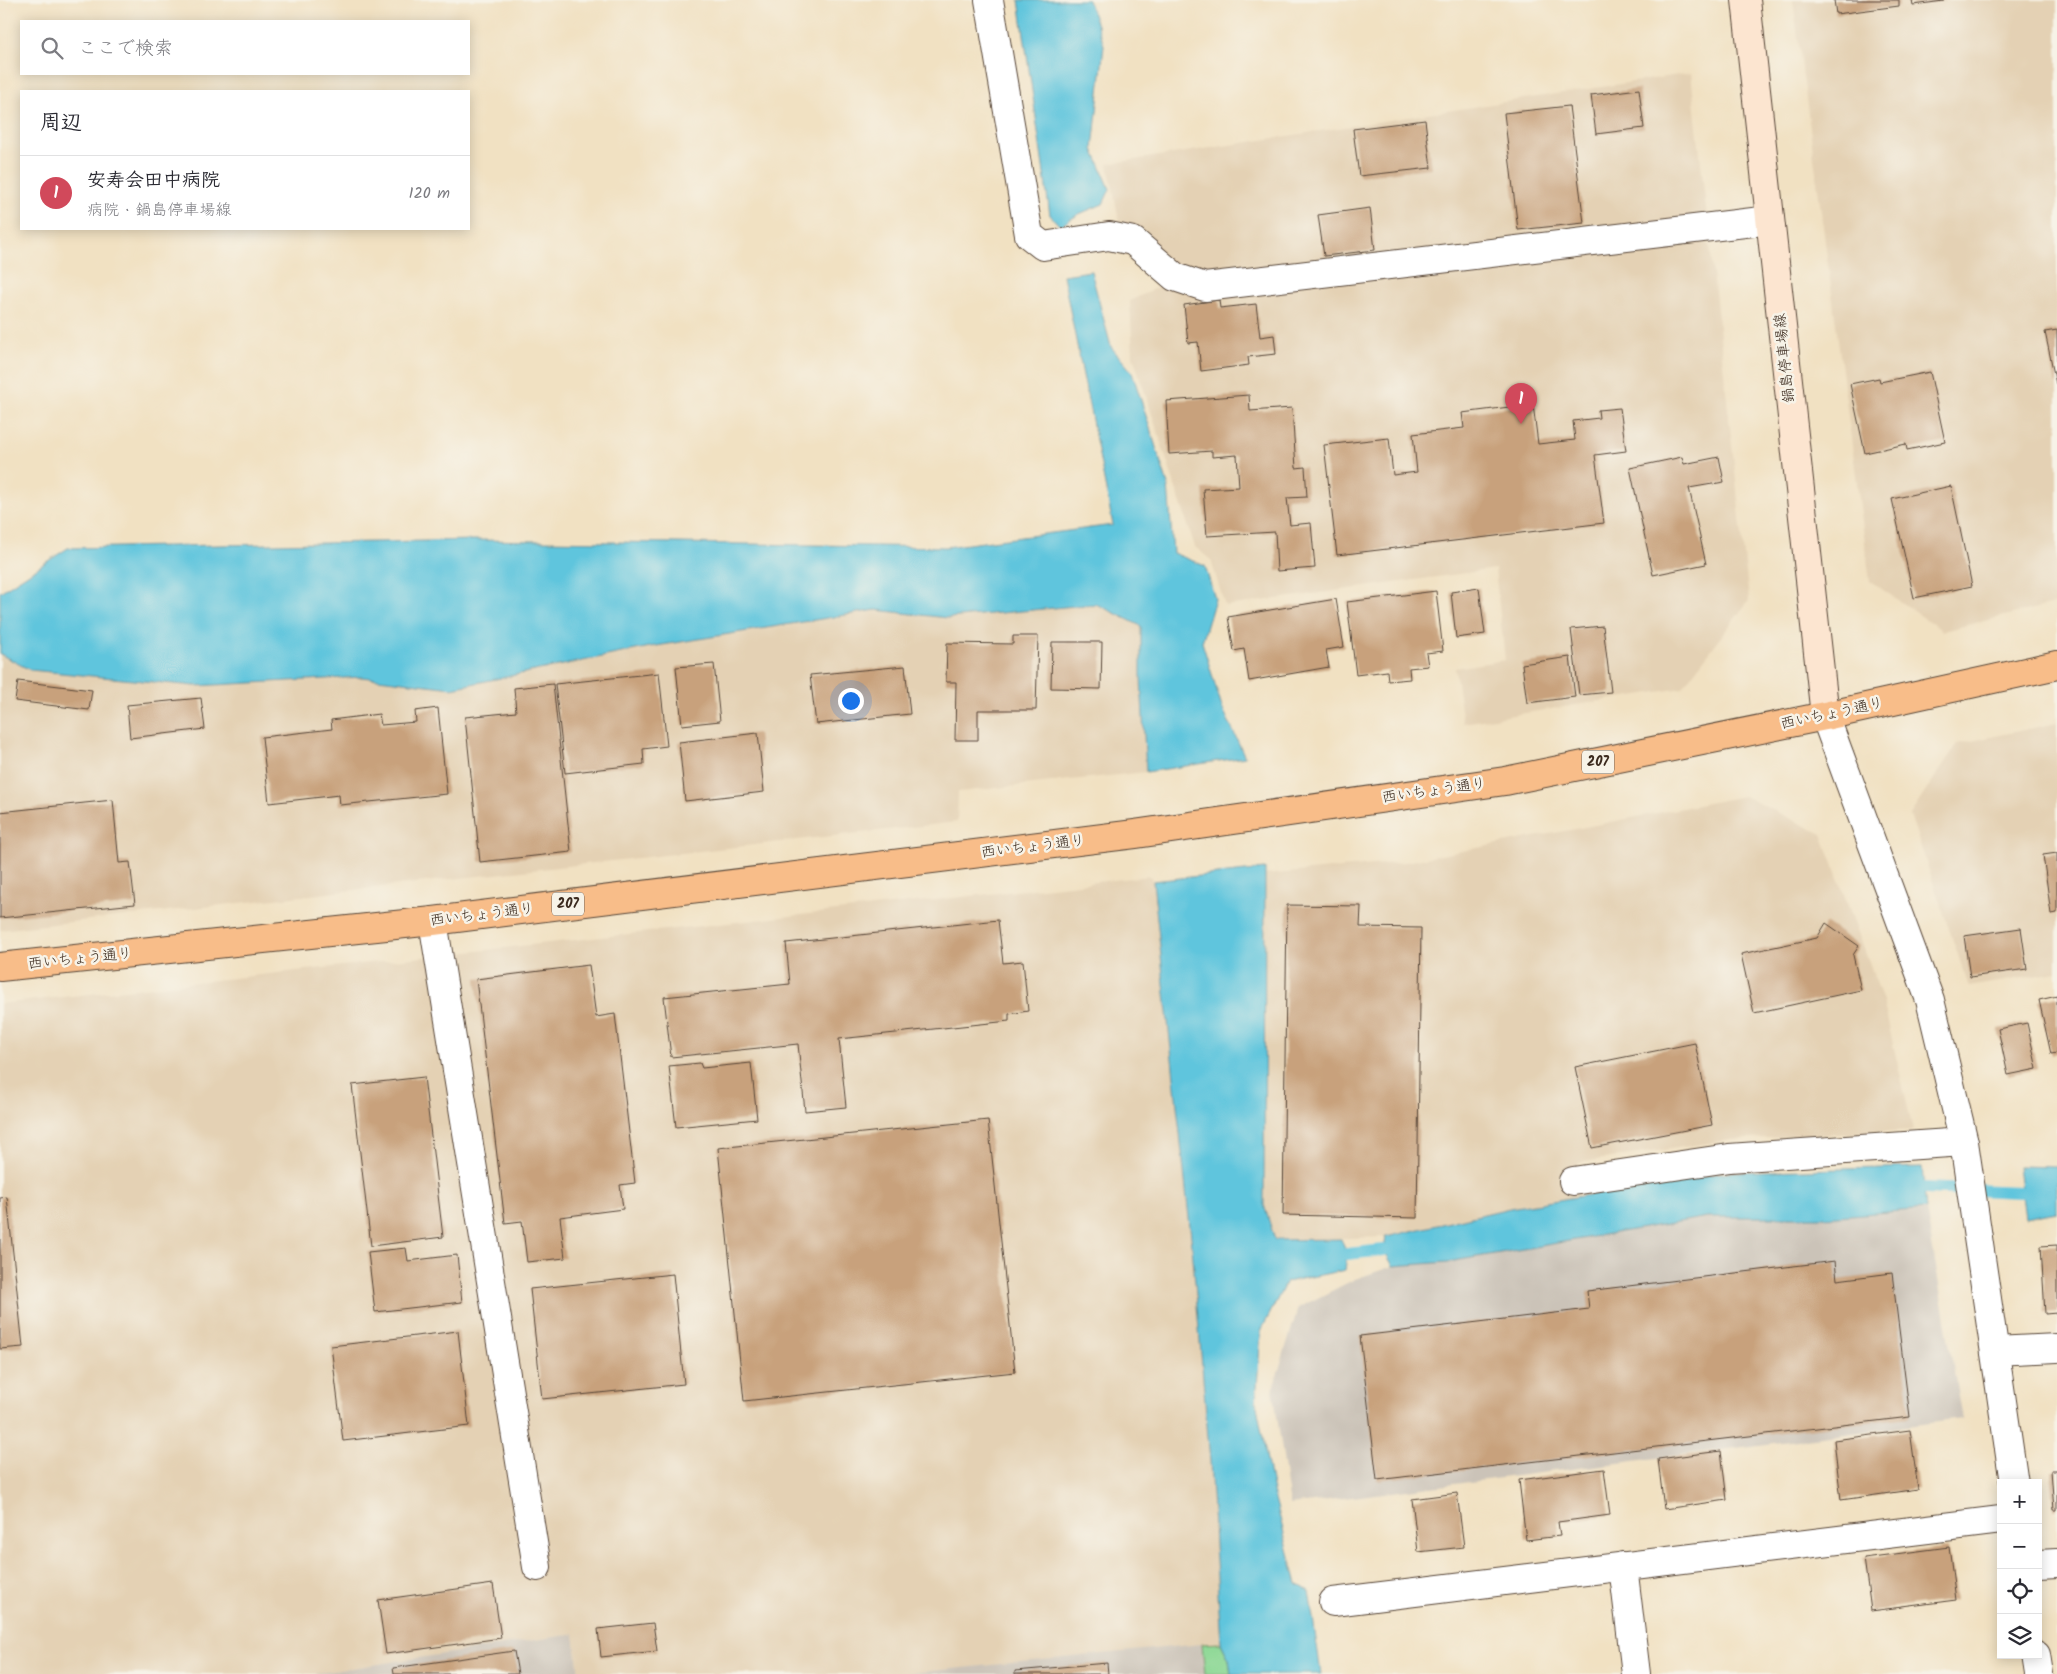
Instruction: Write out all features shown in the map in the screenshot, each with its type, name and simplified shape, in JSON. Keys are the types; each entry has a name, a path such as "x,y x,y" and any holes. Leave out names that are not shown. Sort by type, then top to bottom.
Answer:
{"highway":[{"name":"西いちょう通り","path":"0,967 433,921 1135,834 1505,781 1825,716 2057,665"}],"main road":[{"name":"鍋島停車場線","path":"1746,0 1825,716"}],"street":[{"path":"989,0 1029,235 1043,246 1109,236 1132,240 1174,277 1205,287 1770,220"},
{"path":"1825,716 1930,1000 1964,1142 2013,1479"},
{"path":"433,921 537,1567"},
{"path":"1573,1181 1729,1158 1964,1142"},
{"path":"1996,1351 2057,1348"},
{"path":"1333,1602 1997,1520"},
{"path":"2042,1564 2057,1563"},
{"path":"1623,1566 1636,1674"},
{"path":"2037,1659 2039,1674"}],"shaded area":[{"path":"1793,0 2057,0 2057,603 1943,631 1870,581"},
{"path":"1691,73 1749,600 1682,688 1463,723 1455,668 1505,660 1495,569 1225,606 1211,560 1195,547 1133,356 1130,301 1185,273 1119,221 1108,164"},
{"path":"883,592 1153,599 1146,772 958,792 957,822 0,930 0,638"},
{"path":"2057,723 2057,972 1969,987 1910,815 1957,744"},
{"path":"1744,796 1822,834 1883,1001 1913,1130 1730,1140 1577,1163 1580,1196 1510,1208 1386,1237 1275,1240 1264,1205 1265,875 1406,862"},
{"path":"1150,876 1153,881 1192,1246 1210,1461 1221,1643 901,1674 579,1674 574,1634 313,1674 0,1674 0,1004"},
{"path":"1926,1209 1962,1419 1290,1505 1273,1389 1298,1308 1355,1279 1393,1266 1448,1262 1707,1217 1824,1217"},
{"path":"574,1634 579,1674 313,1674"},
{"path":"1202,1644 1205,1674 901,1674"}],"green space":[{"path":"1221,1643 1229,1659 1231,1674 1205,1674 1202,1644"}],"water":[{"path":"1019,0 1088,0 1104,45 1093,149 1110,189 1103,204 1079,214 1060,226 1050,215"},
{"path":"1091,271 1111,347 1132,372 1168,485 1173,553 1205,566 1215,599 1202,642 1222,707 1245,757 1146,772 1141,679 1141,626 1096,604 948,618 876,610 650,647 452,688 362,677 195,686 30,670 0,654 0,592 68,548 476,540 946,547 1113,525 1063,275"},
{"path":"1265,869 1264,1205 1275,1240 1341,1239 1347,1254 1345,1270 1286,1282 1261,1331 1256,1401 1272,1487 1297,1584 1309,1591 1321,1674 1231,1674 1229,1659 1221,1643 1210,1461 1192,1246 1153,881"},
{"path":"2018,1166 2057,1167 2057,1212 2025,1218"},
{"path":"1922,1167 1926,1209 1824,1217 1707,1217 1448,1262 1393,1266 1384,1250 1386,1237 1510,1208 1727,1172"}],"building":[{"path":"1834,0 1899,0 1899,6 1836,14"},
{"path":"1912,0 1944,0 1944,1 1913,5"},
{"path":"1639,89 1644,128 1596,134 1591,95"},
{"path":"1569,106 1584,223 1518,230 1504,113"},
{"path":"1425,120 1431,168 1359,176 1353,129"},
{"path":"1370,208 1375,250 1324,256 1318,215"},
{"path":"1219,300 1220,308 1256,304 1260,337 1274,335 1276,354 1248,357 1249,365 1201,371 1198,342 1188,343 1184,305"},
{"path":"2057,330 2057,383 2056,384 2045,332"},
{"path":"1930,372 1945,442 1907,450 1906,444 1865,453 1850,384 1879,378 1880,382"},
{"path":"1249,395 1250,411 1292,408 1296,468 1305,467 1307,497 1287,498 1290,525 1311,523 1315,568 1277,571 1275,532 1207,536 1203,489 1239,487 1237,455 1212,457 1212,451 1169,454 1166,401"},
{"path":"1533,404 1538,444 1575,440 1573,421 1599,418 1598,410 1620,408 1626,451 1595,455 1604,523 1337,555 1324,445 1389,438 1393,475 1417,472 1413,434 1464,428 1462,413"},
{"path":"1682,457 1684,464 1719,457 1724,482 1689,488 1706,564 1653,575 1630,468"},
{"path":"1951,486 1972,586 1914,598 1892,499"},
{"path":"1479,588 1485,634 1456,638 1451,592"},
{"path":"1436,591 1443,651 1426,653 1428,666 1409,668 1410,679 1388,681 1387,671 1356,675 1347,602"},
{"path":"1336,599 1344,647 1326,650 1329,667 1249,681 1244,649 1234,651 1228,617"},
{"path":"1603,626 1611,692 1579,695 1571,629"},
{"path":"1013,636 1038,636 1036,710 978,710 978,740 955,740 956,682 946,682 947,643 1013,644"},
{"path":"1052,642 1102,642 1101,689 1051,688"},
{"path":"1570,657 1575,697 1527,703 1522,664"},
{"path":"714,664 720,721 682,725 676,667"},
{"path":"905,666 910,714 816,724 810,675"},
{"path":"659,673 667,746 643,749 644,764 565,773 555,684"},
{"path":"18,681 92,690 89,710 15,701"},
{"path":"553,684 571,852 480,862 465,717 516,712 514,688"},
{"path":"201,698 205,729 130,738 127,705"},
{"path":"438,708 447,794 340,805 339,795 269,803 262,737 332,729 331,720 379,714 381,725 416,722 415,711"},
{"path":"758,733 764,792 685,801 679,742"},
{"path":"113,800 119,863 130,862 135,904 0,918 0,812"},
{"path":"2057,853 2057,913 2051,914 2043,855"},
{"path":"1287,905 1361,906 1360,927 1421,928 1417,1218 1283,1215"},
{"path":"998,920 1003,963 1023,961 1028,1011 1009,1014 1009,1021 839,1039 846,1107 805,1111 798,1044 671,1057 664,997 790,984 786,943"},
{"path":"1826,923 1859,946 1853,955 1861,990 1754,1013 1741,954 1817,938"},
{"path":"2021,928 2027,969 1970,977 1964,936"},
{"path":"589,965 596,1017 615,1014 635,1183 620,1185 623,1209 560,1217 565,1258 527,1262 522,1221 505,1223 476,979"},
{"path":"2057,996 2057,1053 2051,1054 2039,1000"},
{"path":"2027,1023 2037,1069 2008,1075 1998,1029"},
{"path":"1695,1043 1712,1125 1592,1148 1575,1067"},
{"path":"700,1063 702,1068 751,1063 757,1119 676,1127 669,1066"},
{"path":"424,1077 443,1237 371,1246 352,1085"},
{"path":"988,1120 1015,1372 744,1401 718,1148"},
{"path":"7,1197 23,1347 0,1349 0,1198"},
{"path":"2057,1245 2057,1313 2045,1314 2041,1246"},
{"path":"406,1248 408,1261 457,1255 462,1302 375,1312 368,1252"},
{"path":"1835,1261 1837,1280 1892,1273 1910,1417 1377,1480 1360,1336 1589,1309 1587,1291"},
{"path":"673,1274 684,1384 542,1399 530,1289"},
{"path":"458,1331 469,1426 343,1441 331,1346"},
{"path":"1910,1430 1918,1489 1841,1500 1834,1440"},
{"path":"1721,1451 1727,1500 1664,1509 1658,1459"},
{"path":"1604,1469 1610,1515 1558,1522 1560,1536 1526,1540 1519,1480"},
{"path":"2051,1470 2057,1470 2057,1510 2054,1510"},
{"path":"1457,1493 1464,1547 1418,1552 1412,1499"},
{"path":"1949,1547 1956,1600 1871,1611 1864,1558"},
{"path":"493,1584 501,1638 386,1654 378,1600"},
{"path":"653,1623 657,1651 601,1657 598,1629"},
{"path":"514,1651 518,1674 394,1674 393,1668"},
{"path":"1107,1663 1108,1674 1015,1674 1015,1671"}],"waterway":[{"path":"1924,1188 2021,1192"},
{"path":"1347,1254 1384,1250"}],"place":[{"name":"安寿会田中病院","path":"1521,424"}]}
